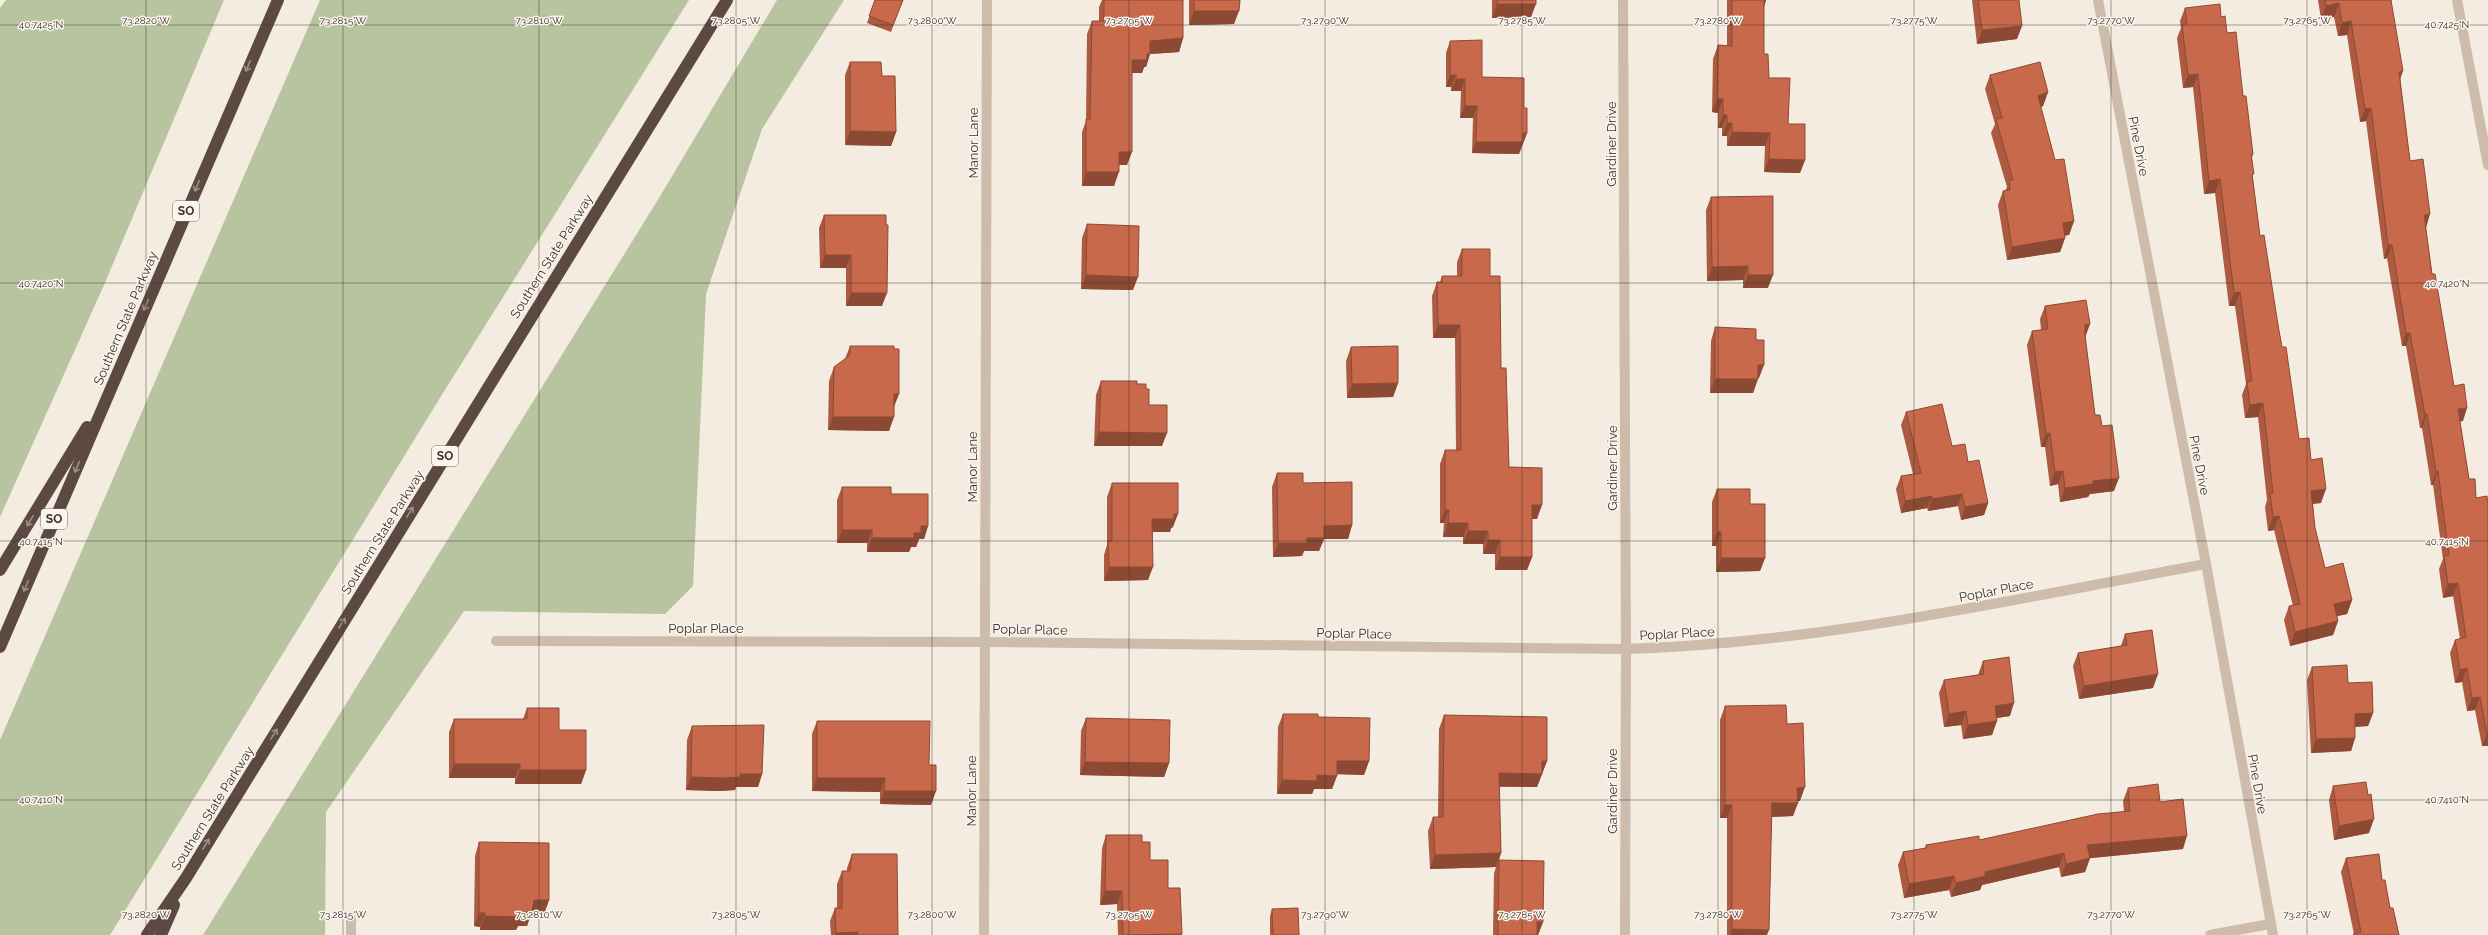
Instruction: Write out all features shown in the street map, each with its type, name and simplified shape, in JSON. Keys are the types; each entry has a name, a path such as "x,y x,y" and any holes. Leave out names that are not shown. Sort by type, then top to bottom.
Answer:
{"highway":[{"path":"264,30 274,0"},
{"name":"Southern State Parkway","path":"0,647 278,0"},
{"name":"Southern State Parkway","path":"147,935 186,878 725,0"},
{"path":"0,570 109,392"},
{"path":"161,935 186,878"}],"street":[{"name":"Manor Lane","path":"984,935 987,0"},
{"name":"Gardiner Drive","path":"1623,0 1626,649 1625,935"},
{"name":"Pine Drive","path":"2098,0 2206,564 2272,935"},
{"path":"2457,0 2488,165"},
{"name":"Poplar Place","path":"496,641 984,642 1626,649 1695,647 1894,622 2206,564"},
{"path":"351,919 351,935"},
{"path":"2210,935 2270,924"}],"green space":[{"path":"6,0 224,0 104,285 0,517 0,8"},
{"path":"320,0 689,0 443,393 110,935 0,935 0,740"},
{"path":"777,0 844,0 762,129 706,294 693,586 665,614 464,611 326,812 325,935 203,935 659,198"}],"building":[{"path":"875,0 903,0 893,25 869,16"},
{"path":"1104,0 1183,0 1183,38 1150,41 1150,54 1147,54 1147,60 1132,60 1132,152 1119,152 1119,172 1086,172 1086,119 1090,119 1092,21 1104,21"},
{"path":"1194,0 1240,0 1239,11 1194,11"},
{"path":"1497,0 1536,0 1536,4 1497,4"},
{"path":"1732,0 1764,0 1764,54 1768,54 1769,78 1790,78 1788,124 1805,124 1805,160 1769,159 1770,133 1732,132 1732,123 1727,123 1727,115 1723,115 1723,99 1717,99 1718,45 1732,46"},
{"path":"1978,0 2019,0 2022,26 1982,30"},
{"path":"2325,0 2391,0 2403,71 2399,72 2410,161 2423,159 2430,214 2424,215 2432,274 2435,274 2454,386 2464,384 2467,408 2458,409 2469,479 2475,479 2476,498 2487,496 2488,733 2480,697 2472,698 2467,668 2460,670 2455,640 2466,637 2458,583 2448,584 2444,556 2449,555 2438,471 2436,472 2427,414 2425,415 2410,333 2406,333 2392,245 2388,245 2371,108 2365,109 2351,21 2342,23 2339,3 2326,6"},
{"path":"2220,4 2221,17 2225,16 2227,33 2236,32 2243,96 2246,96 2253,154 2251,154 2254,174 2252,174 2260,236 2264,235 2282,347 2286,347 2299,439 2309,438 2311,460 2322,458 2326,489 2311,491 2315,528 2325,568 2343,563 2352,600 2334,604 2338,621 2295,632 2289,606 2300,604 2279,516 2273,517 2270,493 2273,493 2263,403 2250,405 2247,382 2252,381 2240,292 2234,293 2220,179 2209,181 2198,74 2188,75 2182,24 2187,24 2185,8"},
{"path":"1482,40 1482,77 1524,78 1524,108 1527,108 1527,133 1523,133 1523,142 1476,142 1477,106 1465,106 1465,79 1456,79 1456,75 1450,75 1450,41"},
{"path":"850,62 881,62 882,76 895,76 896,132 850,131"},
{"path":"2040,62 2048,92 2038,96 2055,160 2064,159 2074,221 2063,223 2065,238 2012,247 2003,191 2010,190 2009,180 2013,180 1996,119 2002,118 1990,75"},
{"path":"1773,196 1773,275 1748,275 1748,266 1712,267 1711,197"},
{"path":"824,215 886,215 886,225 888,225 887,293 851,293 851,255 825,255"},
{"path":"1087,224 1139,226 1138,277 1086,275"},
{"path":"1462,249 1490,249 1490,276 1500,276 1501,368 1506,368 1509,467 1542,468 1542,505 1532,505 1532,557 1500,557 1500,540 1488,540 1488,531 1468,531 1468,523 1448,523 1449,510 1445,510 1445,450 1461,450 1460,325 1438,325 1437,282 1442,282 1442,276 1462,276"},
{"path":"2086,300 2090,324 2085,325 2085,335 2095,415 2100,415 2102,426 2112,425 2119,478 2093,481 2093,484 2065,488 2063,471 2055,472 2050,433 2046,434 2032,331 2048,329 2045,306"},
{"path":"1715,327 1756,329 1756,340 1764,340 1764,365 1758,365 1758,379 1715,379"},
{"path":"850,346 894,346 894,349 899,349 899,394 894,394 894,417 833,417 834,367 850,355"},
{"path":"1398,346 1398,383 1352,384 1351,347"},
{"path":"1101,381 1137,381 1137,384 1146,384 1146,389 1149,389 1149,405 1167,405 1167,433 1099,432"},
{"path":"1942,404 1952,446 1965,444 1968,462 1979,460 1988,503 1965,507 1962,494 1932,499 1932,496 1905,501 1901,476 1921,473 1906,412"},
{"path":"1277,473 1303,473 1303,483 1352,482 1352,525 1324,526 1324,538 1307,538 1307,543 1278,543"},
{"path":"1112,483 1178,483 1178,514 1174,514 1174,519 1152,519 1153,567 1109,567 1108,541 1112,541"},
{"path":"842,487 891,487 891,494 928,494 928,526 921,526 921,533 914,533 914,538 872,538 872,530 842,530"},
{"path":"1717,489 1750,489 1750,504 1765,504 1765,558 1721,558 1721,532 1717,532"},
{"path":"2152,630 2158,674 2084,686 2078,653 2127,645 2125,634"},
{"path":"2009,657 2014,703 1995,706 1997,721 1968,725 1966,711 1949,714 1944,680 1984,674 1983,661"},
{"path":"2347,665 2348,683 2372,682 2373,713 2355,714 2355,738 2316,739 2312,667"},
{"path":"1786,705 1787,724 1803,723 1805,787 1797,788 1798,803 1772,803 1769,930 1732,929 1732,805 1725,805 1725,706"},
{"path":"527,708 559,708 559,730 586,730 586,770 520,770 520,764 454,764 454,719 527,719"},
{"path":"1283,714 1318,714 1318,717 1370,718 1369,761 1337,761 1337,776 1317,775 1317,781 1282,780"},
{"path":"1444,715 1547,717 1547,761 1542,761 1542,774 1499,773 1501,853 1435,855 1433,817 1443,817"},
{"path":"1086,718 1170,720 1169,763 1085,762"},
{"path":"817,721 930,721 929,765 936,765 936,791 884,791 885,778 817,778"},
{"path":"764,725 762,774 740,774 740,777 723,778 691,777 692,726"},
{"path":"2366,782 2368,795 2371,794 2374,819 2339,826 2333,786"},
{"path":"2158,784 2160,802 2183,799 2187,836 2087,845 2090,858 2066,864 2064,853 1985,872 1985,876 1956,883 1954,876 1909,884 1903,852 1926,848 1926,845 1979,836 1979,840 2098,814 2130,811 2128,788"},
{"path":"1106,835 1142,835 1142,842 1150,842 1150,860 1168,860 1168,888 1180,888 1182,934 1123,935 1122,891 1105,891"},
{"path":"479,842 549,843 549,900 534,900 532,912 521,912 521,917 485,916 485,913 479,913"},
{"path":"852,854 897,854 898,935 858,935 858,932 836,933 835,908 842,908 842,871 850,871"},
{"path":"2379,854 2382,880 2385,880 2390,908 2393,908 2399,935 2354,935 2353,934 2361,932 2346,858"},
{"path":"1499,860 1544,861 1543,922 1537,922 1537,935 1498,935"},
{"path":"1298,908 1299,935 1273,935 1272,909"}]}
